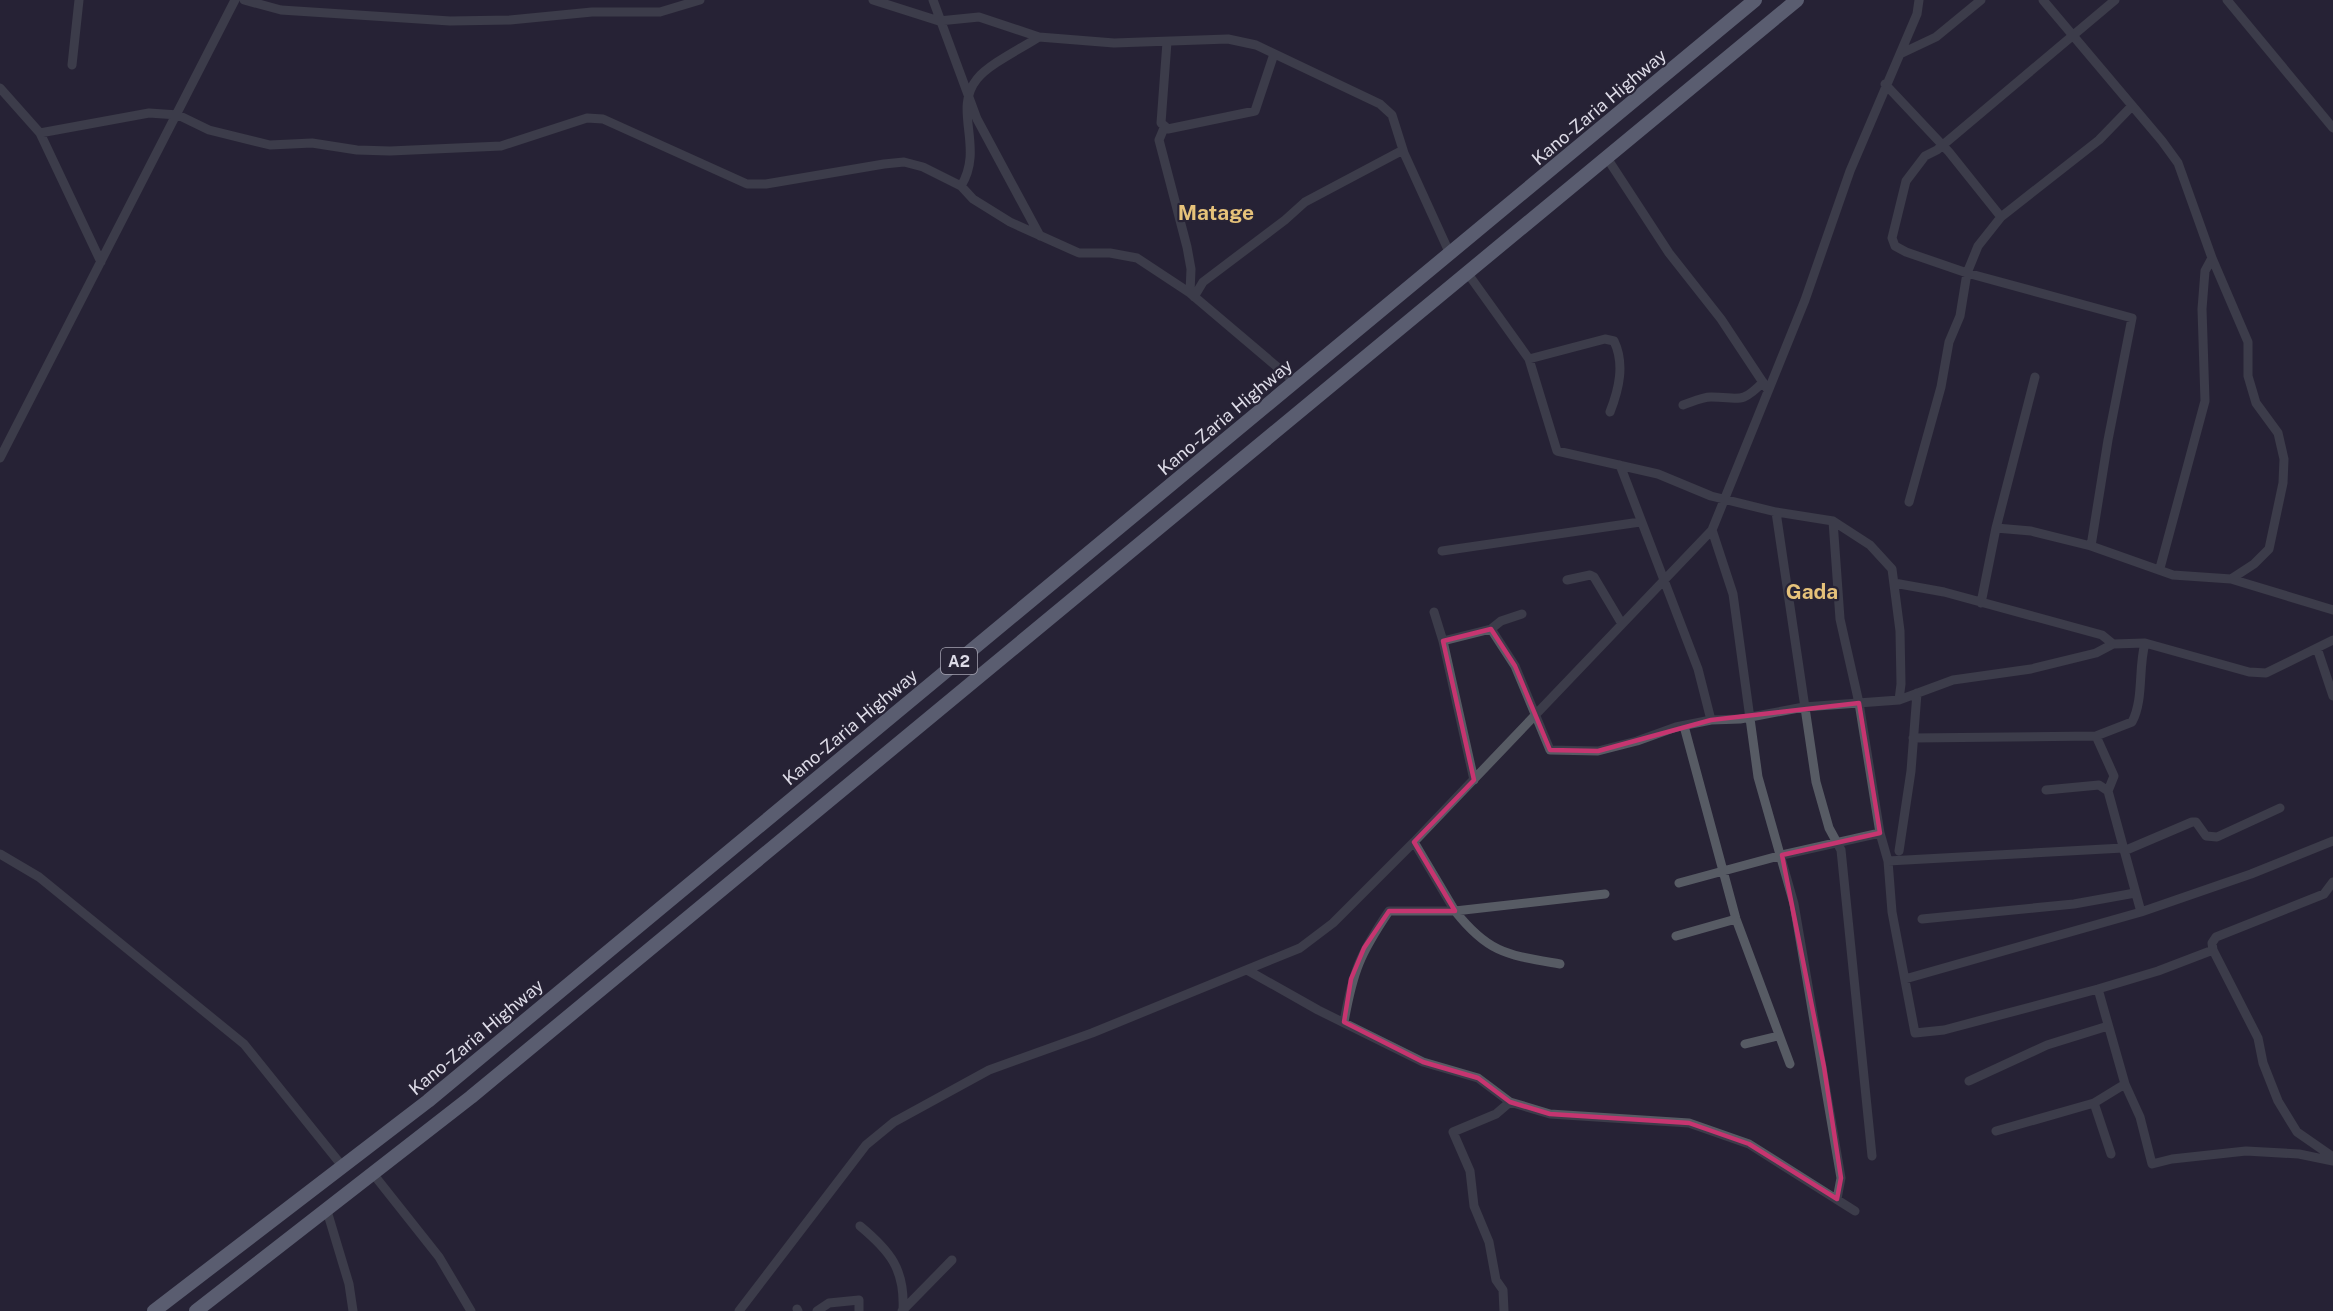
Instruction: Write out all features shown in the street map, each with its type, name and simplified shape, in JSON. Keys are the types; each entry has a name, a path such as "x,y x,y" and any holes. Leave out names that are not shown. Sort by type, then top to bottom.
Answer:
{"highway":[{"name":"A2","path":"196,1311 481,1090 1797,0"},
{"path":"1750,4 1761,28"},
{"name":"Kano-Zaria Highway","path":"154,1311 428,1101 1750,4"}],"street":[{"path":"72,65 79,0"},
{"path":"0,459 235,0"},
{"path":"244,0 280,10 450,21 510,20 592,12 660,12 700,0"},
{"path":"873,0 939,21 979,17 1039,38 1114,43 1228,39 1256,45 1380,104 1392,115 1403,150 1450,254"},
{"path":"933,0 977,119 1040,236"},
{"path":"739,1311 866,1144 894,1122 989,1070 1092,1033 1300,948 1333,922 1474,780 1712,530 1885,84 1917,14 1918,0"},
{"path":"1900,54 1936,37 1981,0"},
{"path":"2043,0 2178,163 2212,258 2248,342 2248,376 2256,403 2278,433 2284,459 2283,483 2269,549 2254,564 2231,579"},
{"path":"2091,546 2108,440 2132,318 1967,273 1906,252 1895,246 1892,238 1906,181 1925,156 1943,145 2115,0"},
{"path":"2227,0 2333,128"},
{"path":"961,186 970,172 972,160 967,94 978,77 1039,38"},
{"path":"1164,128 1161,123 1167,42"},
{"path":"1164,128 1255,111 1274,54"},
{"path":"1885,84 1943,145 2001,218"},
{"path":"0,88 40,133 101,262"},
{"path":"1909,502 1941,387 1949,342 1960,316 1967,273 1978,246 2001,218 2099,140 2131,107"},
{"path":"40,133 149,113 178,115 209,130 270,144 312,143 357,150 501,146 587,118 603,119 747,184 766,184 904,162 923,167 961,186 973,199 1010,222 1079,253 1110,253 1137,258 1192,295 1295,382"},
{"path":"1164,128 1159,140 1187,247 1192,295"},
{"path":"1192,295 1203,282 1285,220 1305,202 1403,150"},
{"path":"1607,158 1669,253 1720,319 1766,386"},
{"path":"2160,568 2205,401 2202,309 2205,271 2212,258"},
{"path":"1466,272 1529,359 1557,451 1658,474 1711,496 1776,512 1833,521 1870,545 1892,569 1900,631 1899,700"},
{"path":"1529,359 1605,339 1614,340 1620,374 1618,391 1610,412"},
{"path":"1981,603 1996,528 2035,377"},
{"path":"1683,405 1708,397 1742,399 1766,386"},
{"path":"1620,465 1698,669 1711,720"},
{"path":"1776,512 1816,782 1835,842 1841,850 1872,1156"},
{"path":"1833,521 1840,619 1859,703 1880,833 1888,861 1892,912 1915,1033 1944,1030 2098,989 2158,971 2212,950"},
{"path":"1442,551 1640,522"},
{"path":"1996,528 2031,531 2091,546 2160,568 2173,575 2231,579 2333,610"},
{"path":"1712,530 1733,594 1758,777 1782,855 1794,904 1824,1067 1841,1178 1838,1199"},
{"path":"1567,580 1590,575 1594,577 1622,624"},
{"path":"1894,583 1944,592 2102,635 2113,644"},
{"path":"1434,612 1443,641 1474,780"},
{"path":"1443,641 1491,629 1502,621 1522,614"},
{"path":"1491,629 1515,666 1550,750 1598,751 1711,720 1750,717 1804,707 1899,700 1953,680 2031,669 2096,653 2113,644 2145,643 2249,672 2266,673 2333,640"},
{"path":"1913,738 2096,736 2132,722 2137,713 2140,661 2145,643"},
{"path":"2317,648 2333,696"},
{"path":"1899,850 1917,693"},
{"path":"1684,726 1736,919 1790,1064"},
{"path":"2096,736 2114,776 2108,791 2141,912"},
{"path":"2046,790 2099,785 2108,791"},
{"path":"1888,861 2123,850 2192,822 2196,822 2206,836 2217,837 2280,807"},
{"path":"1679,883 1782,855 1880,833"},
{"path":"1905,979 2141,912 2251,874 2333,841"},
{"path":"1414,842 1455,911 1473,934 1490,946 1513,956 1560,964"},
{"path":"0,854 39,877 244,1044 343,1167"},
{"path":"2333,882 2324,894 2216,938 2212,943 2212,950 2258,1038 2263,1063 2278,1101 2297,1132 2333,1159"},
{"path":"1922,919 2074,904 2135,893"},
{"path":"1344,1022 1352,979 1364,948 1389,911 1455,911 1605,894"},
{"path":"1676,936 1736,919"},
{"path":"1247,970 1423,1062 1478,1078 1510,1101 1550,1114 1689,1123 1749,1144 1855,1211"},
{"path":"2098,989 2125,1084 2140,1117 2152,1164 2172,1159 2246,1151 2299,1154 2333,1159"},
{"path":"1969,1081 2047,1045 2108,1026"},
{"path":"1745,1044 1778,1036"},
{"path":"1996,1131 2094,1103 2125,1084"},
{"path":"1504,1311 1503,1290 1496,1280 1489,1242 1474,1206 1470,1171 1453,1132 1496,1114 1510,1101"},
{"path":"2094,1103 2111,1154"},
{"path":"374,1175 439,1257 471,1311"},
{"path":"327,1211 349,1284 353,1311"},
{"path":"860,1226 886,1248 896,1265 903,1295 902,1311"},
{"path":"902,1311 952,1260"},
{"path":"817,1311 829,1304 860,1300 859,1311"}],"highlighted area":[{"path":"1491,629 1515,666 1550,750 1598,751 1711,720 1859,703 1880,833 1782,855 1824,1067 1841,1178 1837,1199 1749,1144 1689,1123 1550,1114 1510,1102 1478,1078 1423,1062 1344,1022 1351,979 1364,948 1389,911 1455,911 1414,842 1474,780 1443,641"}],"district":[{"name":"Matage","path":"1216,212"},
{"name":"Gada","path":"1812,591"}]}
